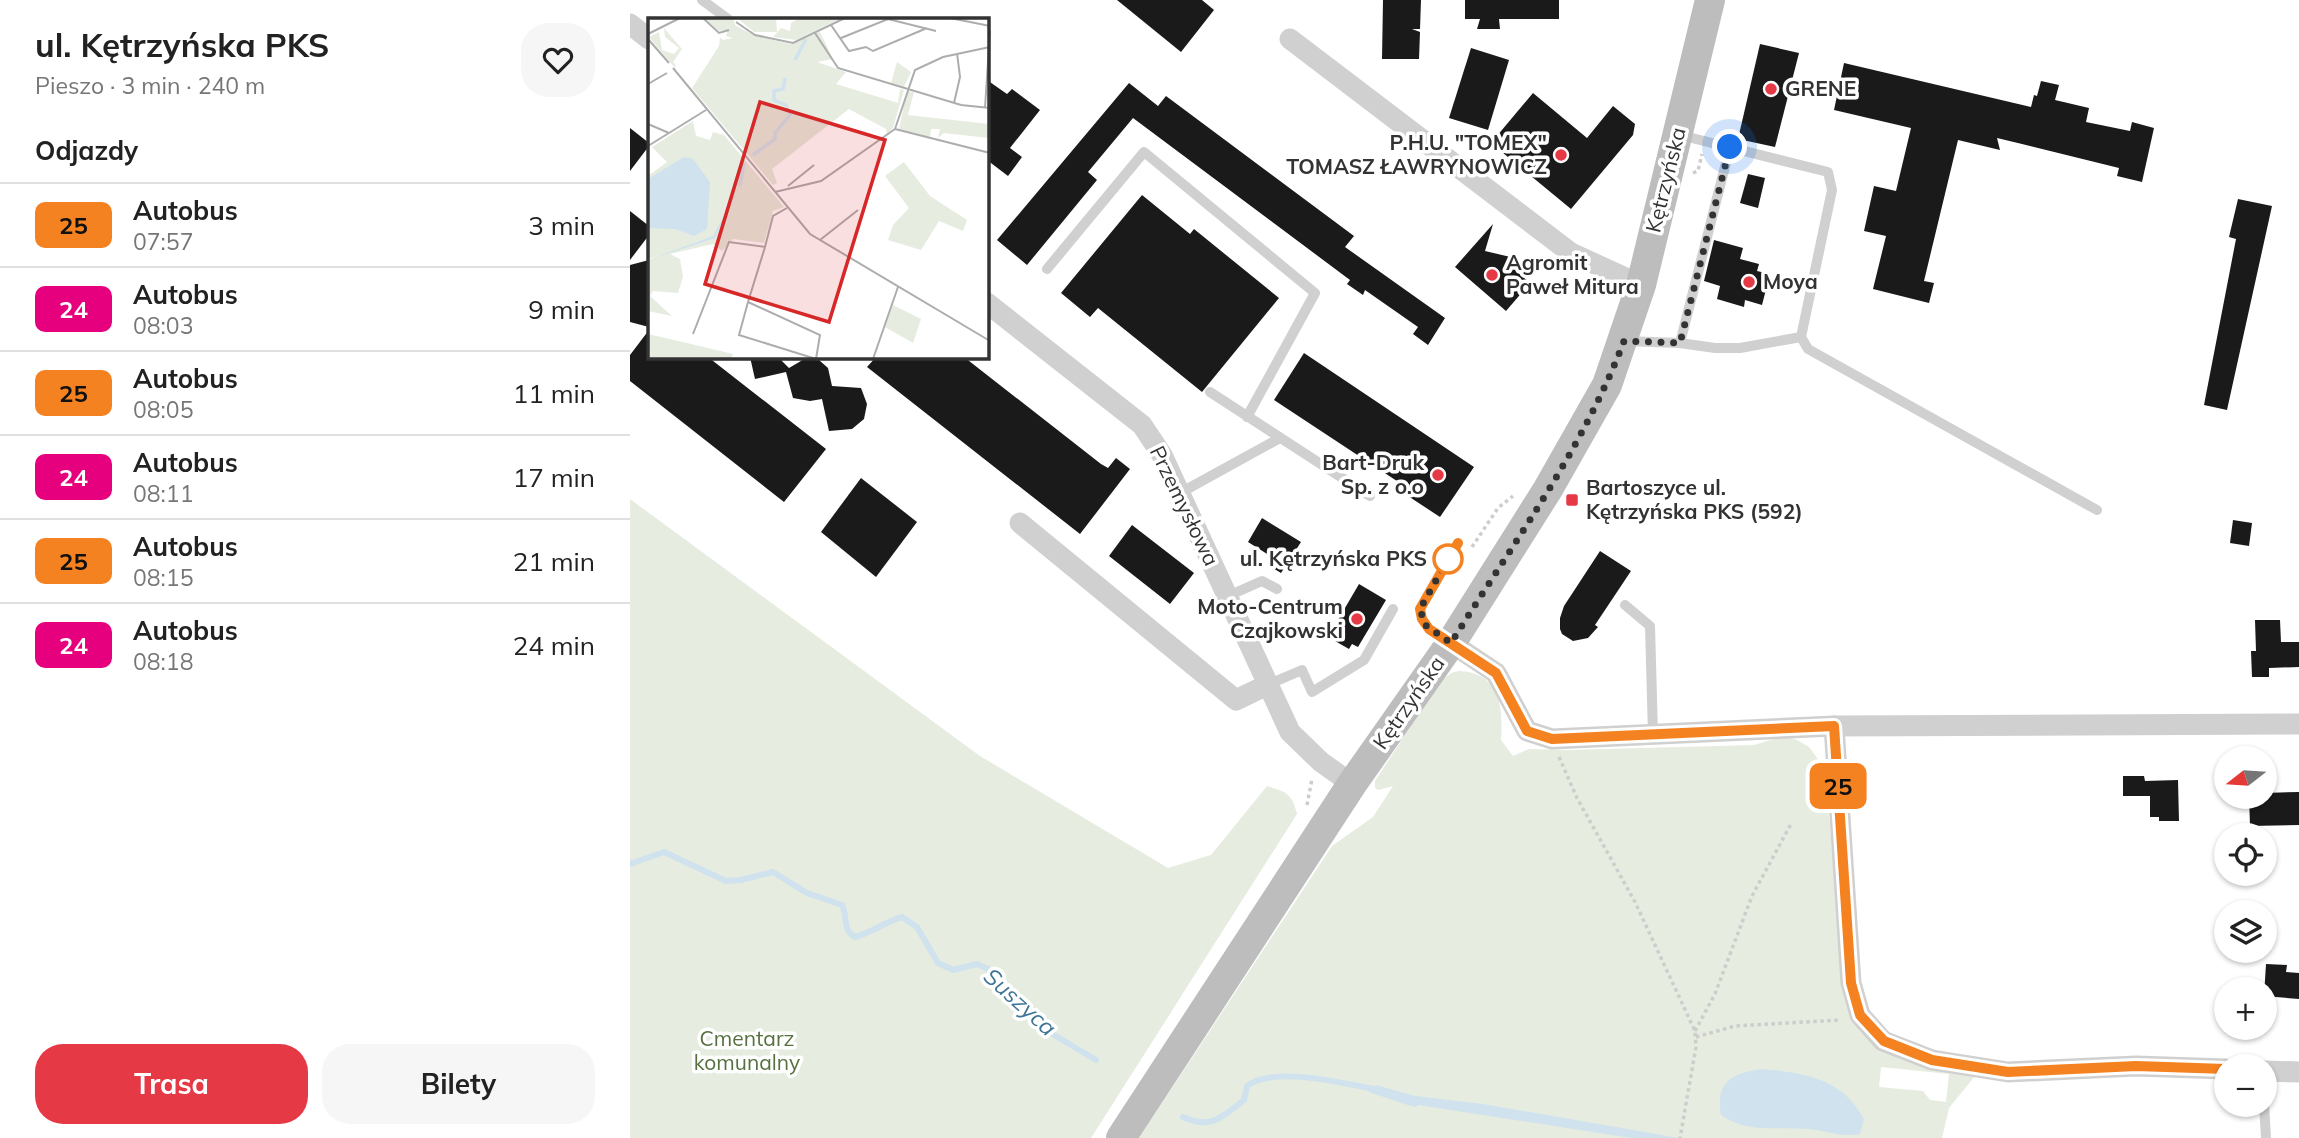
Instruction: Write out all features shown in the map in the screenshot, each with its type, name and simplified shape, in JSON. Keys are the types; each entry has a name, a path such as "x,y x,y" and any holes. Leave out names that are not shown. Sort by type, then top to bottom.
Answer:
{"main road":[{"name":"Kętrzyńska","path":"1121,1138 1352,784 1451,643 1577,441 1607,385 1624,341 1640,285 1710,0"}],"street":[{"path":"630,24 648,38"},
{"path":"1290,39 1571,253 1640,285"},
{"name":"Przemysłowa","path":"989,305 1142,425 1162,455 1290,732 1321,762 1352,784"},
{"path":"1020,523 1236,700 1267,685"},
{"path":"1451,643 1496,673 1527,731 1552,739 1834,726 2299,724"},
{"path":"1834,726 1851,983 1860,1015 1884,1041 1932,1060 2008,1072 2136,1066 2214,1069"},
{"path":"2277,1071 2299,1072"}],"lane":[{"path":"702,0 728,18"},
{"path":"1677,135 1828,172 1832,190 1801,337 1808,349 1819,358 2096,510"},
{"path":"1680,343 1730,147"},
{"path":"1047,269 1144,152 1315,293 1247,416"},
{"path":"1624,341 1740,348 1801,337"},
{"path":"1210,392 1370,496"},
{"path":"1180,493 1280,438"},
{"path":"1451,643 1425,625 1420,609 1458,543"},
{"path":"1228,596 1262,581 1277,589"},
{"path":"1625,605 1650,626 1653,735"},
{"path":"1267,685 1302,670 1312,692 1364,660 1393,609"},
{"path":"2265,1117 2266,1138"}],"path":[{"path":"1552,739 1577,798 1635,902 1696,1034"},
{"path":"1680,1138 1688,1101 1696,1034 1715,994 1752,896 1792,822"},
{"path":"1696,1034 1735,1026 1864,1019"}],"green space":[{"name":"Cmentarz komunalny","path":"630,499 980,756 1168,868 1211,855 1267,786 1290,797 1297,814 1091,1138 630,1138"},
{"path":"1451,673 1473,673 1491,685 1500,704 1501,740 1513,756 1529,749 1754,745 1784,736 1809,747 1820,762 1826,785 1845,989 1853,1014 1975,1076 1949,1108 1942,1138 1139,1138 1332,846 1373,817 1393,786 1378,790 1375,788 1375,781 1440,682","holes":["1881,1067 1949,1074 1946,1102 1930,1100 1923,1091 1879,1087"]}],"water":[{"path":"1762,1069 1807,1076 1833,1086 1845,1094 1864,1119 1860,1134 1752,1127 1741,1125 1721,1115 1721,1094 1728,1081 1742,1073"},
{"path":"1376,1085 1415,1096 1483,1104 1679,1138 1631,1138 1419,1105 1414,1107 1369,1092"}],"building":[{"path":"1117,0 1202,0 1214,10 1181,52"},
{"path":"1383,0 1421,0 1420,29 1412,29 1420,32 1419,59 1382,59"},
{"path":"1465,0 1559,0 1559,19 1499,19 1500,29 1477,29 1480,19 1465,19"},
{"name":"GRENE","path":"1760,44 1799,53 1775,147 1738,139"},
{"path":"1471,48 1509,60 1488,130 1449,118"},
{"path":"1844,63 2031,107 2041,81 2059,85 2055,100 2089,108 2086,122 2130,131 2132,122 2154,128 2142,182 2117,176 2119,168 1997,138 2000,150 1958,140 1924,281 1934,283 1929,303 1873,289 1886,236 1864,231 1874,186 1896,191 1911,128 1834,110"},
{"path":"989,81 1007,94 1012,89 1040,110 1010,148 1022,157 1008,176 989,162"},
{"path":"1129,83 1158,106 1166,96 1354,236 1345,247 1445,318 1428,345 1413,334 1418,327 1365,290 1363,295 1347,284 1350,280 1133,118 1088,172 1097,180 1027,265 997,240"},
{"name":"P.H.U. \"TOMEX\" TOMASZ ŁAWRYNOWICZ","path":"1533,93 1587,138 1613,106 1635,124 1633,135 1571,209 1491,143"},
{"path":"630,128 648,142 648,147 630,171"},
{"path":"1748,174 1765,178 1758,208 1740,203"},
{"path":"1142,195 1190,234 1194,229 1279,298 1202,392 1098,308 1090,317 1061,293"},
{"path":"2238,199 2272,206 2227,410 2204,405 2236,239 2229,237"},
{"path":"630,211 648,225 648,236 630,260"},
{"name":"Agromit Paweł Mitura","path":"1493,224 1485,251 1519,259 1516,271 1530,283 1506,311 1455,267"},
{"path":"1714,240 1743,248 1740,259 1759,264 1757,271 1770,274 1762,305 1745,300 1744,307 1717,299 1720,286 1704,281"},
{"path":"648,260 648,327 630,322 630,265"},
{"path":"648,331 648,359 711,359 826,449 784,502 630,381 630,355"},
{"path":"1304,353 1474,467 1440,517 1408,496 1412,491 1274,400"},
{"path":"750,359 780,359 789,368 804,359 819,360 828,368 832,386 861,388 867,404 864,419 852,429 829,431 822,399 810,401 793,398 786,372 755,379"},
{"path":"874,359 967,359 1101,464 1108,468 1116,458 1130,469 1080,534 867,367"},
{"path":"861,478 917,522 876,577 821,532"},
{"path":"1262,518 1301,542 1281,573 1268,565 1272,557 1248,542"},
{"path":"2233,520 2252,523 2249,546 2230,543"},
{"path":"1132,525 1194,573 1170,604 1109,556"},
{"path":"1600,551 1631,571 1595,625 1598,627 1588,638 1573,641 1562,634 1560,618 1564,606"},
{"name":"Moto-Centrum Czajkowski","path":"1359,584 1386,600 1358,647 1352,644 1349,649 1328,637"},
{"path":"2255,620 2280,620 2281,642 2299,642 2299,667 2269,668 2269,677 2252,677 2251,651 2256,651"},
{"path":"2123,776 2144,776 2145,781 2178,780 2179,821 2159,821 2159,817 2150,817 2150,796 2123,796"},
{"path":"2299,792 2299,825 2250,823 2249,809 2277,809 2277,793"},
{"path":"2266,964 2287,965 2286,972 2299,973 2299,999 2277,997 2277,977 2265,977"}],"waterway":[{"name":"Suszyca","path":"630,864 664,852 726,881 773,872 807,893 842,905 848,931 855,937 902,917 917,927 938,963 953,970 977,964 988,969 1049,1032 1096,1060"},
{"name":"Suszyca","path":"1183,1117 1201,1122 1216,1120 1244,1100 1247,1086 1274,1077 1311,1078 1379,1090"}],"bus line":[{"name":"25","path":"1458,543 1420,609 1422,619 1429,629 1496,673 1527,731 1552,739 1834,726 1851,983 1860,1015 1884,1041 1932,1060 2008,1072 2136,1066 2214,1069"}],"place":[{"name":"GRENE","path":"1771,89"},
{"name":"P.H.U. \"TOMEX\" TOMASZ ŁAWRYNOWICZ","path":"1561,155"},
{"name":"Agromit Paweł Mitura","path":"1492,275"},
{"name":"Moya","path":"1749,282"},
{"name":"Bart-Druk Sp. z o.o","path":"1438,475"},
{"name":"Bartoszyce ul. Kętrzyńska PKS (592)","path":"1572,500"},
{"name":"ul. Kętrzyńska PKS","path":"1448,559"},
{"name":"Moto-Centrum Czajkowski","path":"1357,619"}],"route":[{"path":"1448,559 1420,609 1425,625 1451,643 1577,441 1607,385 1624,341 1680,343 1730,147"}]}
